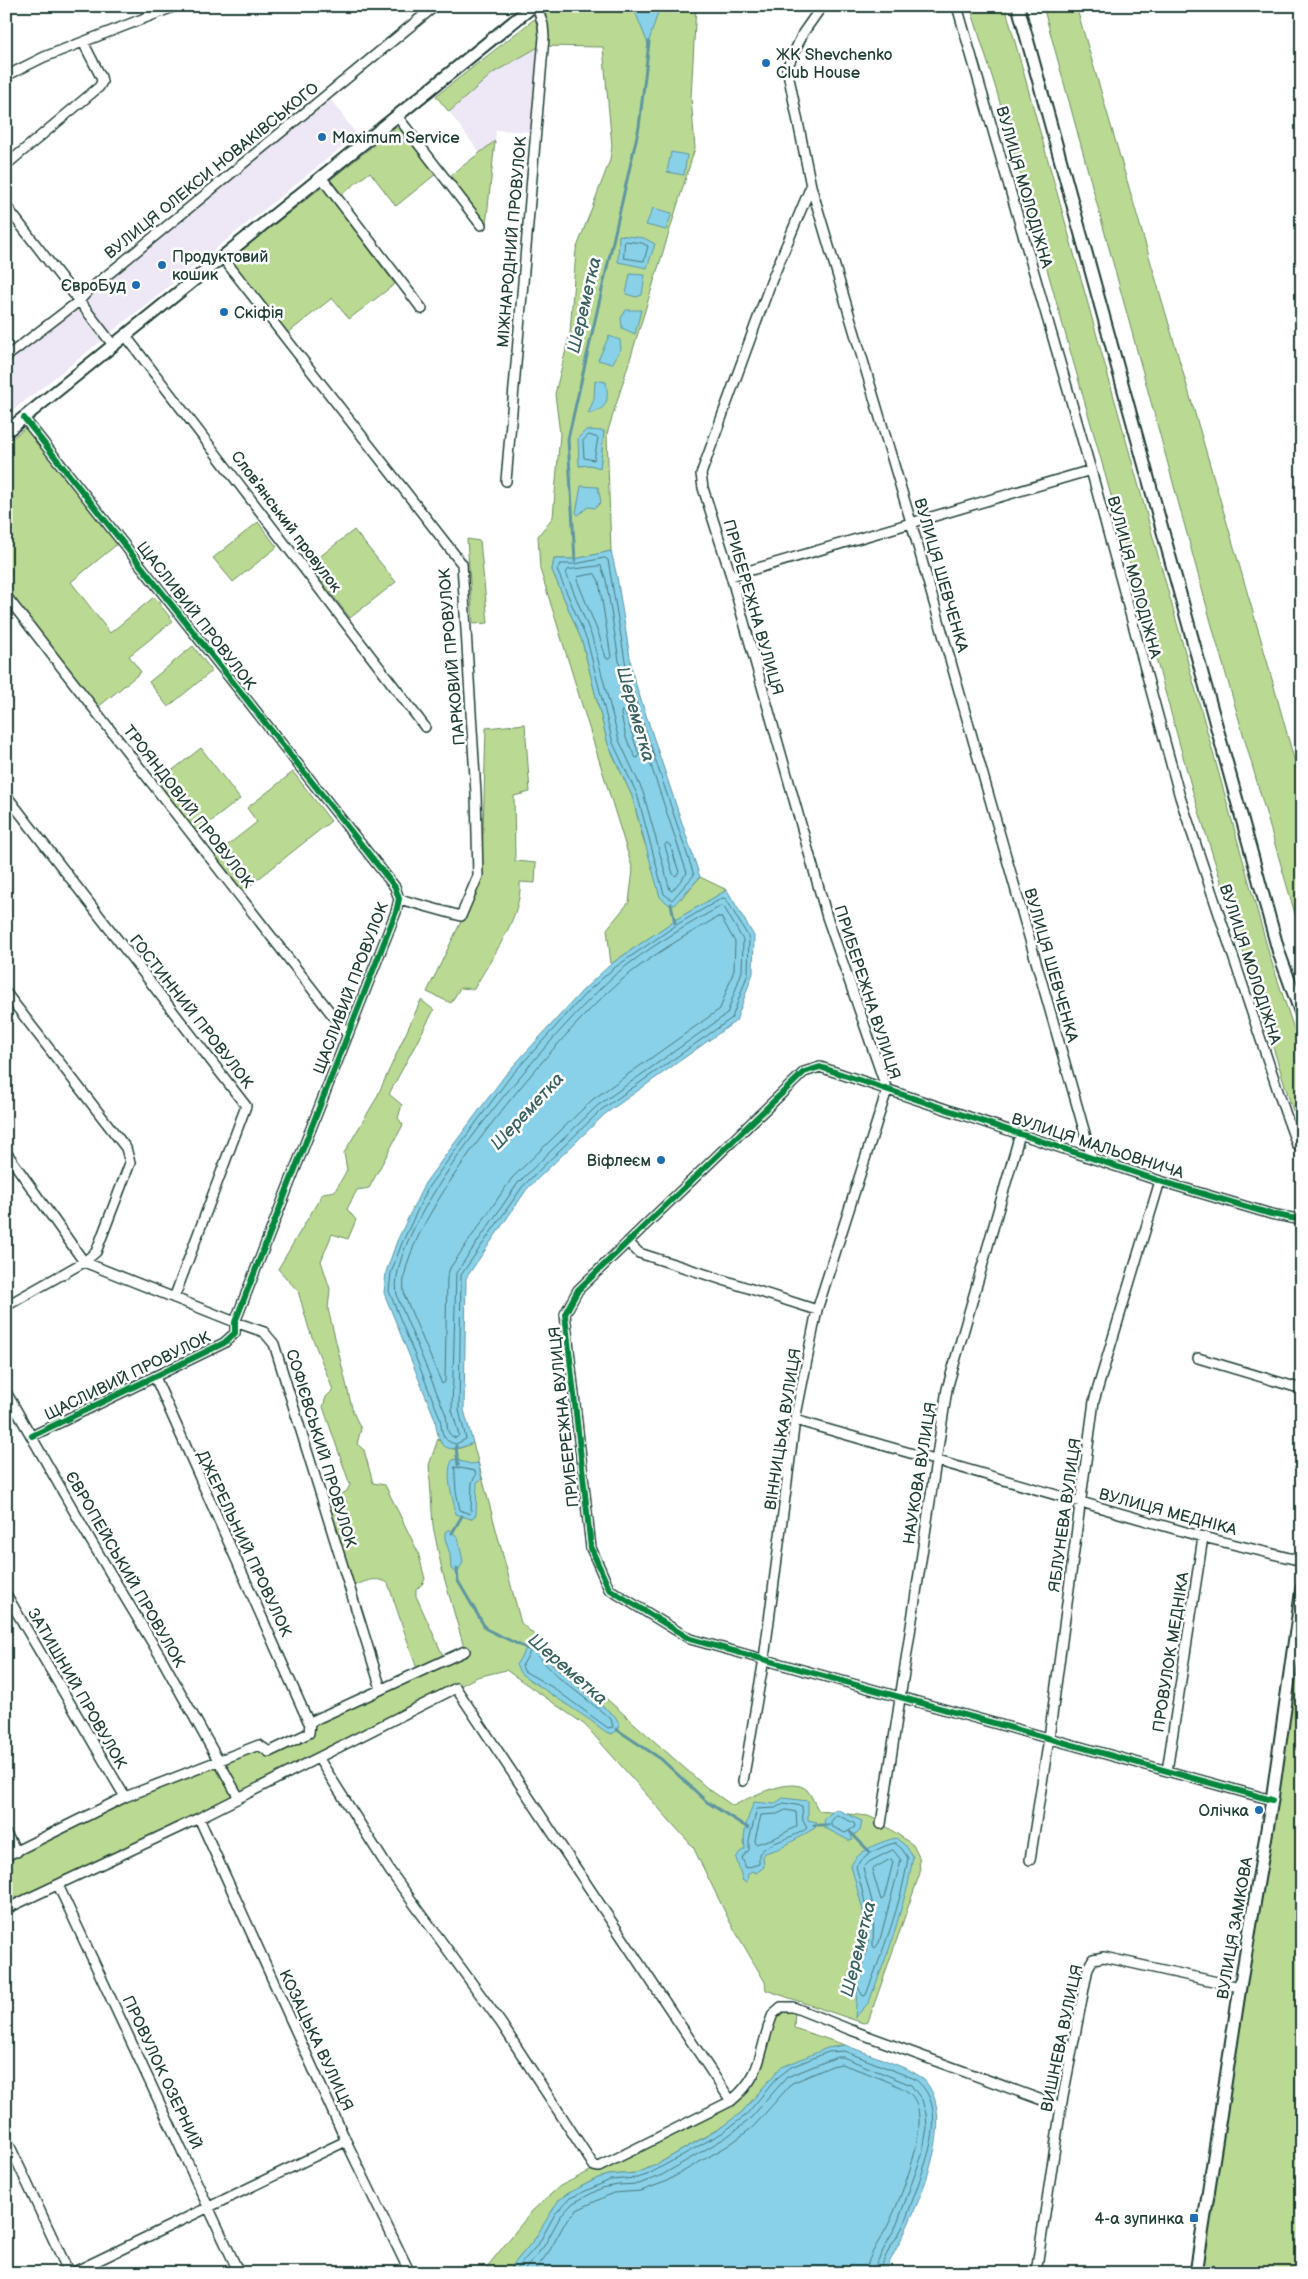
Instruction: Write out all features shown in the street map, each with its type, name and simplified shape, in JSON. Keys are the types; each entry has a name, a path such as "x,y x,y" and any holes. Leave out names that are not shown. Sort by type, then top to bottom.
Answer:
{"main road":[{"path":"6,432 533,6"},
{"path":"1018,6 1279,954 1302,1016"},
{"name":"ВУЛИЦЯ ЗАМКОВА","path":"1196,2273 1240,1986 1272,1800 1302,1588"}],"street":[{"path":"6,76 32,62 176,6"},
{"name":"ВУЛИЦЯ ОЛЕКСИ НОВАКІВСЬКОГО","path":"6,357 79,301 89,290 435,6"},
{"name":"МІЖНАРОДНИЙ ПРОВУЛОК","path":"506,481 544,37 543,25 537,6"},
{"name":"ВУЛИЦЯ ШЕВЧЕНКА","path":"822,6 803,33 787,68 811,186 911,522 1092,1158"},
{"name":"ВУЛИЦЯ МОЛОДІЖНА","path":"957,6 1091,470 1180,797 1285,1112 1297,1145 1302,1148"},
{"path":"6,165 99,87 101,77 83,42"},
{"path":"397,116 481,225"},
{"path":"322,177 422,309"},
{"name":"ПРИБЕРЕЖНА ВУЛИЦЯ","path":"811,186 771,282 701,474 703,488 731,576 827,917 887,1090"},
{"path":"6,206 113,345"},
{"name":"ПАРКОВИЙ ПРОВУЛОК","path":"223,258 462,564 476,794 478,876 461,916 399,898"},
{"name":"Словʼянський провулок","path":"125,335 425,726"},
{"name":"ЩАСЛИВИЙ ПРОВУЛОК","path":"24,418 395,887 399,898 396,912 235,1322 235,1333 224,1343 32,1436"},
{"path":"731,576 1091,470"},
{"name":"ТРОЯНДОВИЙ ПРОВУЛОК","path":"6,596 348,1035"},
{"name":"ГОСТИННИЙ ПРОВУЛОК","path":"6,795 246,1106 174,1298"},
{"path":"6,994 126,1148 130,1163 96,1252 84,1262 6,1306"},
{"name":"ПРИБЕРЕЖНА ВУЛИЦЯ","path":"887,1090 820,1067 804,1072 578,1290 565,1314 591,1548 609,1589 690,1639 1272,1800"},
{"name":"ВУЛИЦЯ МАЛЬОВНИЧА","path":"887,1090 1160,1181 1271,1214 1302,1220"},
{"name":"ВІННИЦЬКА ВУЛИЦЯ","path":"744,1781 764,1658 796,1420 817,1310 887,1090"},
{"name":"НАУКОВА ВУЛИЦЯ","path":"881,1824 947,1389 1020,1134"},
{"path":"6,1152 84,1262"},
{"name":"ЯБЛУНЕВА ВУЛИЦЯ","path":"1030,1860 1082,1502 1094,1401 1160,1181"},
{"path":"628,1242 639,1253 817,1310"},
{"name":"СОФІЄВСЬКИЙ ПРОВУЛОК","path":"84,1262 264,1332 274,1344 381,1689"},
{"path":"1198,1358 1302,1389"},
{"name":"ДЖЕРЕЛЬНИЙ ПРОВУЛОК","path":"155,1377 308,1721"},
{"name":"ЄВРОПЕЙСЬКИЙ ПРОВУЛОК","path":"6,1392 91,1542 162,1659 239,1798"},
{"name":"ВУЛИЦЯ МЕДНІКА","path":"796,1420 1202,1537 1302,1562"},
{"name":"ПРОВУЛОК МЕДНІКА","path":"1167,1771 1202,1537"},
{"name":"ЗАТИШНИЙ ПРОВУЛОК","path":"6,1594 125,1797"},
{"path":"6,1856 125,1797 259,1745 269,1752 309,1733 310,1722 465,1651"},
{"path":"6,1909 200,1818 456,1688 731,2102"},
{"path":"319,1758 390,1871 500,2023 592,2164 599,2167 731,2102 743,2090 757,2069 773,2014 786,2006 802,2010 851,2030 1061,2107"},
{"name":"КОЗАЦЬКА ВУЛИЦЯ","path":"200,1818 346,2141 410,2273"},
{"path":"6,1834 17,1852"},
{"name":"ПРОВУЛОК ОЗЕРНИЙ","path":"58,1885 210,2206 239,2273"},
{"name":"ВИШНЕВА ВУЛИЦЯ","path":"1036,2273 1061,2107 1088,1968 1093,1959 1104,1956 1240,1986"},
{"path":"6,2138 70,2273 346,2141"}],"shaded area":[{"path":"540,46 533,132 496,130 495,141 480,153 449,112 493,73"},
{"path":"328,96 357,135 108,335 82,301"},
{"path":"78,310 101,341 6,416 6,363 71,311"}],"green space":[{"path":"551,6 696,6 691,97 695,148 607,434 611,551 575,559 554,559 552,570 582,641 608,744 632,796 644,842 681,899 700,877 727,890 675,920 611,964 607,929 629,902 633,870 540,569 538,536 553,517 560,434 555,394 570,333 576,250 610,160 612,146 603,47 540,46 493,73 449,112 436,96","holes":["604,431 600,467 590,465 579,466"]},
{"path":"970,6 1005,6 1270,957 1302,1053 1302,1109 1293,1111 1192,789 996,89"},
{"path":"1043,6 1076,6 1262,643 1302,788 1302,938 1214,633"},
{"path":"398,126 436,174 396,206 370,172 342,194 330,180"},
{"path":"495,141 486,226 481,225 446,179"},
{"path":"322,187 395,284 349,319 332,298 288,333 230,259"},
{"path":"29,425 121,541 71,582 110,633 154,597 173,621 129,656 141,672 97,708 6,596 6,443"},
{"path":"258,522 277,547 233,582 213,558"},
{"path":"354,530 396,582 350,618 309,565"},
{"path":"467,539 480,541 488,623 473,624"},
{"path":"193,646 212,671 168,707 149,682"},
{"path":"525,724 530,792 514,796 515,861 536,863 535,883 520,882 520,895 516,909 504,937 474,989 460,988 451,1003 427,992 468,907 482,867 486,728"},
{"path":"201,748 240,799 196,833 156,783"},
{"path":"293,772 331,821 242,892 214,856 257,822 247,808"},
{"path":"421,1000 434,1010 389,1094 402,1105 398,1118 403,1125 369,1188 357,1190 347,1209 356,1220 348,1239 332,1234 321,1261 330,1289 328,1309 353,1412 361,1429 357,1444 364,1450 373,1483 385,1485 418,1552 425,1579 416,1590 416,1596 445,1660 465,1651 442,1570 433,1526 429,1465 438,1439 447,1447 454,1449 473,1443 521,1623 706,1787 733,1806 770,1789 791,1785 800,1786 807,1790 819,1811 868,1816 877,1820 913,1845 919,1857 920,1873 868,2022 863,2023 766,1990 765,1982 730,1922 693,1847 585,1725 506,1670 477,1677 319,1759 6,1909 6,1856 125,1797 259,1745 269,1752 309,1733 310,1722 418,1672 388,1583 373,1580 349,1588 322,1500 346,1492 350,1485 323,1407 326,1397 333,1390 309,1329 298,1291 278,1269 323,1193 335,1191 347,1170 344,1153 376,1099"},
{"path":"1302,1588 1302,2273 1196,2273"},
{"path":"795,2008 794,2028 845,2045 835,2046 759,2093 730,2122 656,2165 636,2173 609,2175 598,2178 567,2194 534,2240 506,2273 482,2273 532,2211 560,2186 731,2101 743,2090 773,2014"}],"water":[{"path":"632,6 660,6 648,44 634,9"},
{"path":"671,152 687,155 684,175 667,172"},
{"path":"653,208 672,213 666,230 646,225"},
{"path":"619,235 644,238 655,244 647,268 618,262"},
{"path":"630,274 645,275 642,295 636,297 626,294"},
{"path":"626,310 641,310 635,334 622,328 621,318"},
{"path":"609,336 620,340 621,349 612,364 598,360"},
{"path":"595,380 606,382 607,399 600,410 588,414 594,399"},
{"path":"586,430 604,431 600,468 590,465 579,466 578,438"},
{"path":"581,486 598,487 601,502 595,508 588,507 578,515 576,513"},
{"path":"611,551 633,676 700,877 672,907 660,897 632,796 608,744 582,641 552,570 554,559 575,559"},
{"path":"727,890 754,936 753,973 736,1021 605,1114 527,1189 466,1278 464,1410 473,1443 455,1448 445,1446 441,1443 435,1419 384,1293 386,1272 397,1241 425,1183 506,1074 583,990 611,964 675,920"},
{"path":"453,1459 471,1464 478,1463 482,1479 477,1482 476,1515 471,1519 456,1514 449,1478 450,1465"},
{"path":"449,1529 458,1537 463,1562 457,1573 451,1569 450,1554 445,1539 445,1532"},
{"path":"527,1647 535,1647 560,1672 615,1716 620,1725 618,1730 612,1734 606,1732 521,1674 516,1665"},
{"path":"783,1798 808,1801 808,1820 817,1822 815,1828 781,1848 765,1853 763,1857 764,1867 756,1873 752,1871 748,1874 747,1882 743,1881 736,1858 745,1849 745,1831 754,1802 774,1804"},
{"path":"836,1809 862,1821 860,1831 851,1836 853,1840 850,1841 825,1828 824,1819"},
{"path":"896,1838 906,1846 913,1857 908,1885 890,1947 869,2002 855,2018 857,1992 851,1983 850,1972 861,1954 863,1910 851,1866 864,1851 877,1844"},
{"path":"845,2045 897,2065 922,2078 934,2097 938,2120 935,2147 928,2175 905,2230 884,2273 506,2273 534,2240 558,2201 567,2194 598,2178 609,2175 636,2173 656,2165 719,2129 742,2112 780,2068 827,2048"}],"waterway":[{"name":"Шереметка","path":"575,561 568,439 639,127 649,42"},
{"name":"Шереметка","path":"671,904 675,923"},
{"name":"Шереметка","path":"456,1446 458,1465"},
{"name":"Шереметка","path":"452,1533 462,1516"},
{"name":"Шереметка","path":"457,1569 458,1581 486,1629 530,1650"},
{"name":"Шереметка","path":"616,1729 661,1759 707,1802 748,1828"},
{"name":"Шереметка","path":"814,1825 828,1825"},
{"name":"Шереметка","path":"850,1832 870,1852"}],"cycle path":[{"path":"24,418 395,887 399,899 396,912 235,1322 235,1333 224,1343 32,1436"},
{"path":"1272,1800 690,1639 609,1589 591,1548 565,1314 578,1290 804,1072 820,1067 1160,1181 1271,1214 1302,1220"}],"place":[{"name":"ЖК Shevchenko Club House","path":"766,63"},
{"name":"Maximum Service","path":"322,137"},
{"name":"Продуктовий кошик","path":"162,265"},
{"name":"ЄвроБуд","path":"136,285"},
{"name":"Скіфія","path":"224,312"},
{"name":"Віфлеєм","path":"661,1160"},
{"name":"Олічка","path":"1259,1810"},
{"name":"4-а зупинка","path":"1194,2218"}]}
